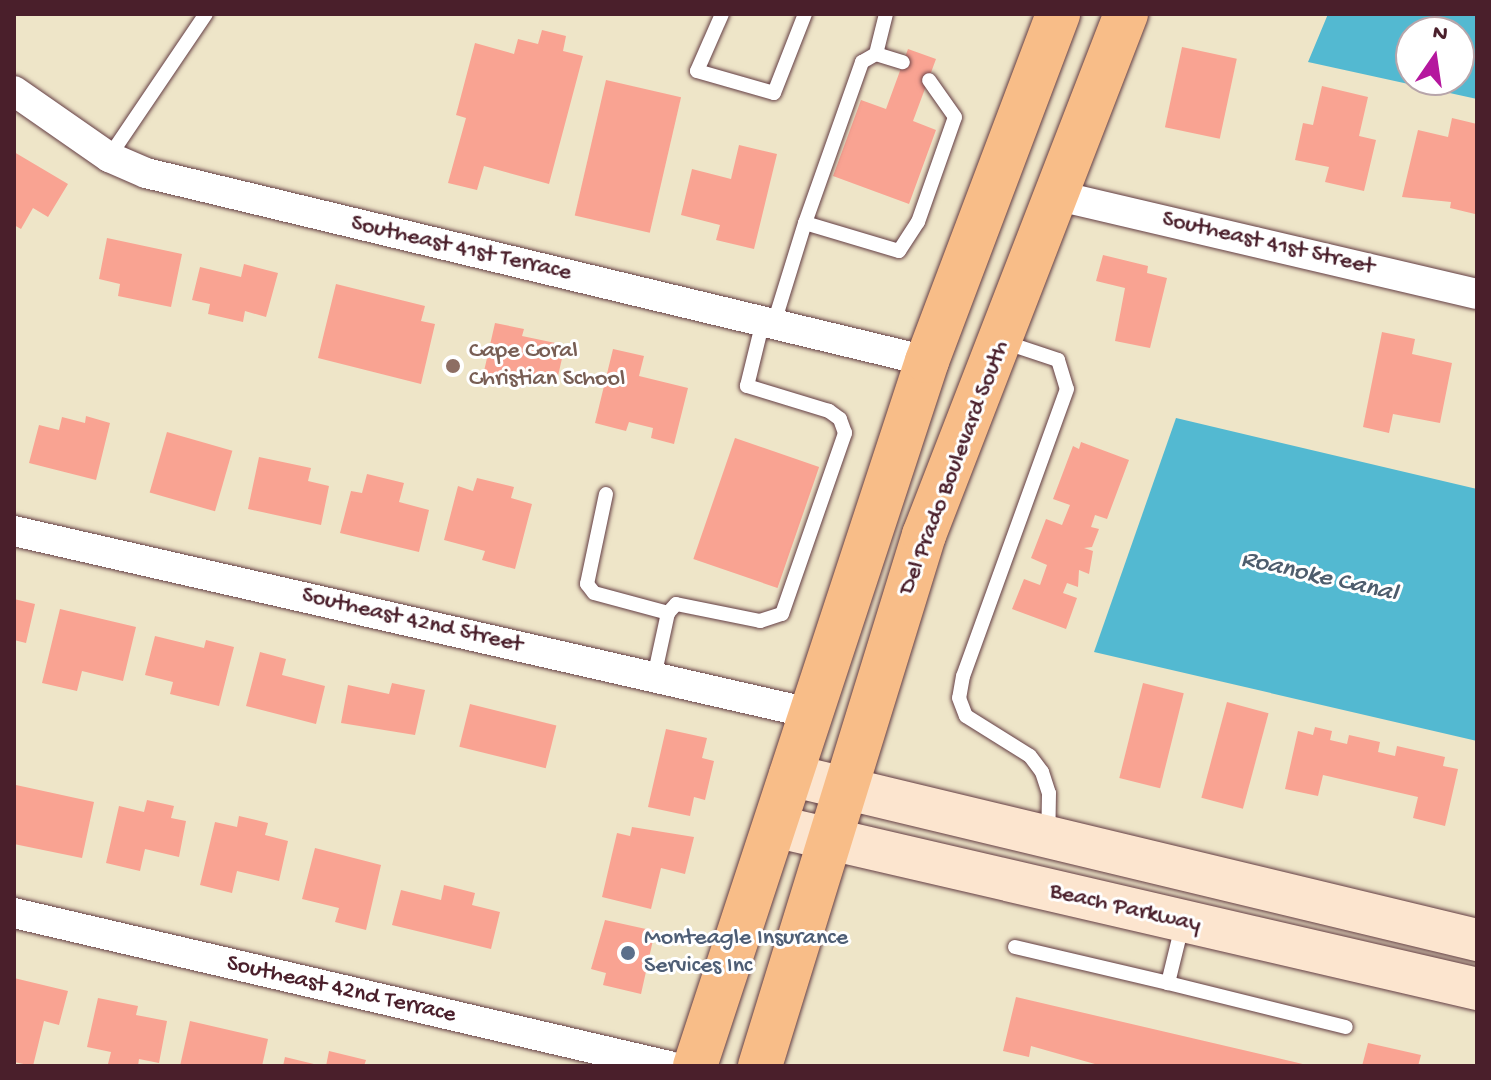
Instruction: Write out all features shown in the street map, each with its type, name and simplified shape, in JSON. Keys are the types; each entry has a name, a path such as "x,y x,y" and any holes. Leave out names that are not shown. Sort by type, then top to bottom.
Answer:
{"main road":[{"path":"695,1066 927,361 1016,133 1058,14"},
{"name":"Del Prado Boulevard South","path":"760,1066 924,535 1003,342 1126,14"},
{"path":"1016,133 1030,170 1059,196"},
{"path":"924,535 913,504 949,399 927,361"}],"street":[{"name":"Southeast 41st Terrace","path":"14,91 109,157 146,173 927,361"},
{"name":"Southeast 41st Street","path":"1059,196 1477,294"},
{"name":"Southeast 42nd Street","path":"14,531 810,713"},
{"name":"Beach Parkway","path":"790,775 1048,840 1477,940"},
{"name":"Beach Parkway","path":"774,826 1477,989"},
{"name":"Southeast 42nd Terrace","path":"14,913 669,1066"}],"lane":[{"path":"109,157 206,14"},
{"path":"722,14 697,71 774,93 805,14"},
{"path":"654,677 668,613 676,604 772,620 782,614 799,577 845,433 840,419 829,411 747,386 862,62 876,54 886,14"},
{"path":"876,54 903,62"},
{"path":"805,223 899,251 918,222 955,117 929,80"},
{"path":"1003,342 1058,360 1067,376 1067,389 963,676 959,698 966,716 1030,756 1042,772 1049,793 1048,840"},
{"path":"606,494 587,584 594,593 668,613"},
{"path":"1168,983 1183,922"},
{"path":"1015,947 1346,1027"}],"water":[{"path":"1328,14 1477,14 1477,99 1463,96 1475,96 1475,16 1395,16 1395,81 1308,62"},
{"name":"Roanoke Canal","path":"1176,418 1477,489 1477,741 1094,652"}],"building":[{"path":"542,30 566,36 563,51 583,56 549,184 484,166 477,190 448,183 466,118 456,115 475,43 514,54 518,39 538,44"},
{"path":"1182,47 1237,59 1220,139 1165,127"},
{"path":"908,49 936,59 913,121 936,130 909,204 833,176 861,100 886,109"},
{"path":"606,80 681,97 650,233 575,215"},
{"path":"1322,86 1368,97 1359,136 1376,140 1364,191 1325,182 1329,167 1295,160 1303,123 1313,125"},
{"path":"1452,118 1477,124 1475,214 1450,208 1451,202 1402,197 1418,130 1448,137"},
{"path":"739,145 777,154 754,249 716,240 720,225 681,215 692,169 731,179"},
{"path":"14,152 68,184 48,217 33,208 21,229 14,225"},
{"path":"107,238 182,254 171,307 118,296 120,284 99,279"},
{"path":"1103,255 1148,266 1147,273 1167,278 1150,348 1115,341 1125,288 1096,281"},
{"path":"244,264 278,273 266,317 245,311 243,322 208,314 210,304 192,300 200,267 241,277"},
{"path":"336,284 425,306 421,321 435,324 421,384 318,358"},
{"path":"495,323 524,329 522,336 565,345 556,385 523,378 521,388 482,380"},
{"path":"1382,332 1415,339 1412,354 1452,363 1440,423 1393,414 1389,433 1363,427"},
{"path":"613,349 644,356 639,376 688,388 674,444 651,438 653,428 629,422 626,431 595,423"},
{"path":"86,416 110,423 96,480 29,463 39,425 59,430 62,417 85,423"},
{"path":"167,432 232,451 215,511 150,493"},
{"path":"735,438 819,467 777,588 693,559"},
{"path":"1081,442 1129,460 1107,519 1095,515 1091,527 1099,529 1092,547 1084,548 1093,551 1089,574 1079,570 1078,587 1067,583 1063,593 1077,598 1066,629 1012,609 1024,579 1040,585 1047,565 1031,558 1046,519 1062,525 1070,505 1053,499 1073,446 1079,449"},
{"path":"259,457 311,468 308,481 329,486 321,525 248,509"},
{"path":"367,474 404,483 399,502 429,510 419,552 340,533 351,491 362,493"},
{"path":"477,478 514,487 511,498 532,504 515,569 482,560 485,551 444,540 458,486 473,491"},
{"path":"14,599 35,604 26,643 14,640"},
{"path":"60,609 136,627 123,681 82,671 77,691 42,683"},
{"path":"155,636 204,648 206,640 234,647 219,706 170,694 173,682 145,675"},
{"path":"260,652 286,659 282,675 325,686 316,724 246,706"},
{"path":"392,683 425,690 415,735 341,723 348,685 389,694"},
{"path":"1143,683 1184,693 1160,788 1119,778"},
{"path":"1227,702 1269,713 1243,809 1201,798"},
{"path":"470,704 556,726 546,768 459,747"},
{"path":"1315,727 1332,731 1330,740 1347,744 1349,735 1380,742 1378,752 1395,756 1397,746 1445,757 1443,766 1458,769 1445,826 1413,818 1418,797 1323,775 1318,796 1285,789 1298,731 1313,735"},
{"path":"666,729 707,738 702,758 714,761 705,800 694,797 690,816 648,807"},
{"path":"16,785 94,802 82,858 14,844"},
{"path":"147,800 174,806 171,818 186,821 179,857 145,849 140,871 106,863 119,806 144,812"},
{"path":"239,816 268,823 265,835 288,841 279,881 237,871 232,893 200,885 215,822 237,827"},
{"path":"632,827 694,837 685,874 661,868 651,909 602,897 617,833 630,836"},
{"path":"315,848 381,865 366,930 335,922 339,908 302,899"},
{"path":"444,885 475,893 472,905 500,912 491,949 392,925 401,890 441,900"},
{"path":"605,920 655,931 641,994 603,985 606,973 591,969"},
{"path":"14,978 68,991 59,1025 44,1021 33,1066 14,1062"},
{"path":"1016,997 1307,1066 1102,1066 1031,1046 1029,1057 1003,1051"},
{"path":"98,998 138,1006 136,1015 167,1021 159,1063 139,1059 138,1066 108,1064 111,1052 87,1047"},
{"path":"190,1021 268,1039 262,1066 180,1066"},
{"path":"1368,1043 1421,1055 1418,1066 1362,1066"},
{"path":"329,1051 366,1060 364,1066 326,1066"},
{"path":"285,1057 318,1065 318,1066 283,1066"}],"place":[{"name":"Cape Coral Christian School","path":"453,366"},
{"name":"Monteagle Insurance Services Inc","path":"628,953"}]}
